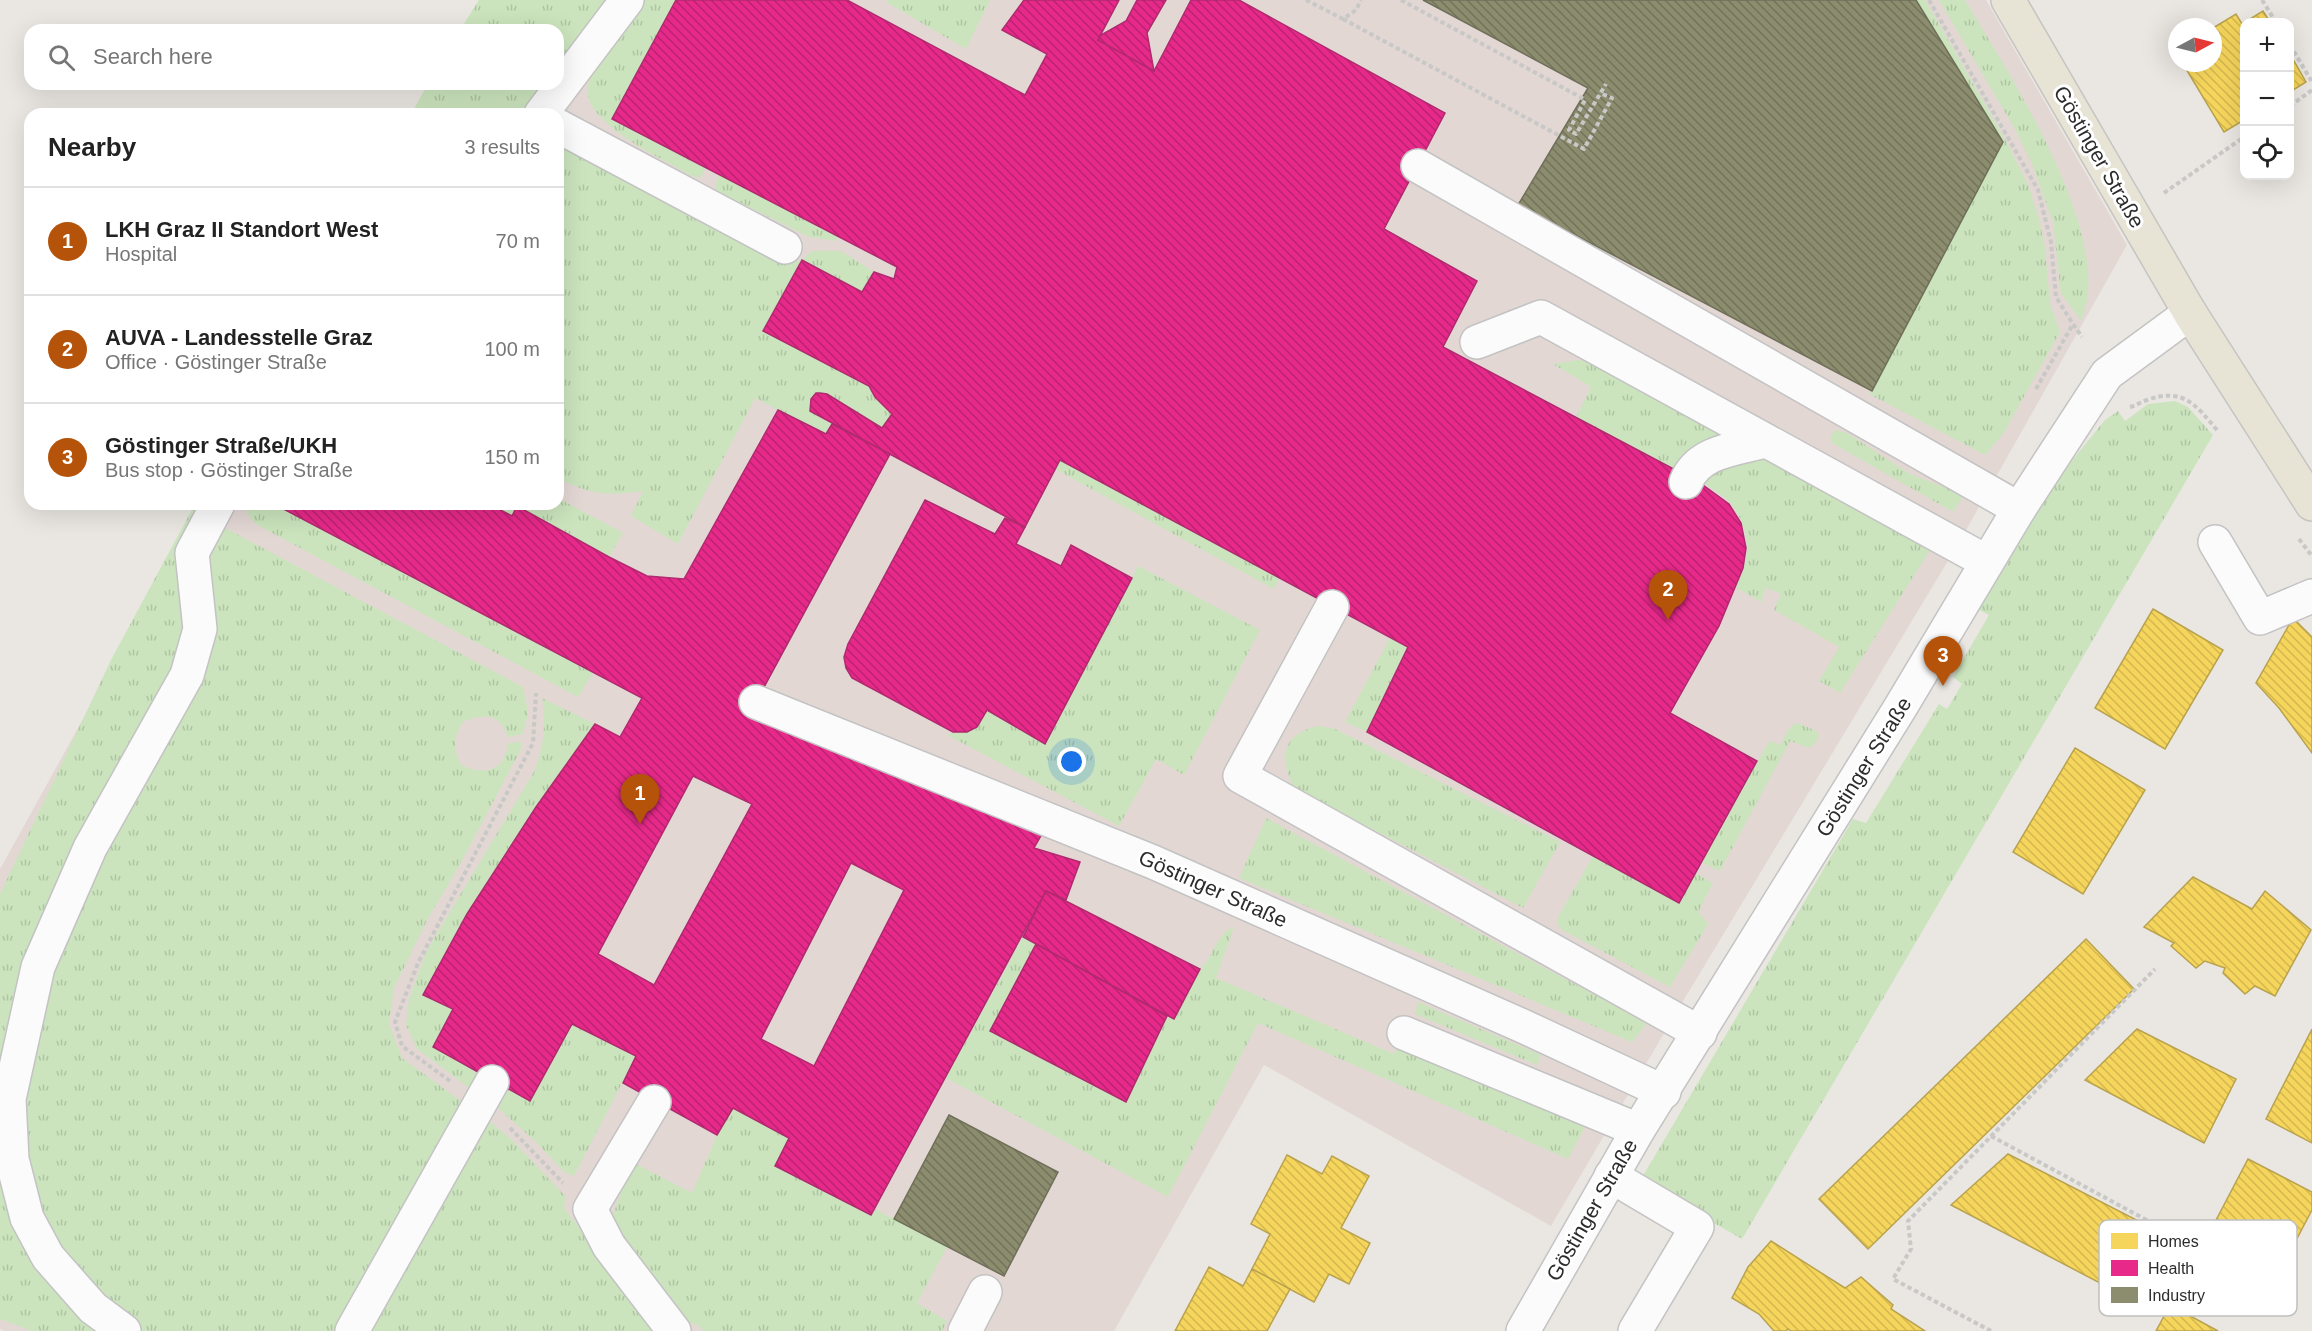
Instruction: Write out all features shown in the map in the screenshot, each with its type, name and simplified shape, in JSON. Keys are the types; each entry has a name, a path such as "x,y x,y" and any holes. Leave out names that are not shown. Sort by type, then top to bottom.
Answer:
{"main road":[{"name":"Göstinger Straße","path":"2008,0 2190,313 2312,504"}],"street":[{"path":"564,84 627,0"},
{"path":"546,108 559,90"},
{"path":"564,129 785,247"},
{"path":"1418,166 2019,509"},
{"name":"Göstinger Straße","path":"1522,1331 1638,1130 1664,1092 1900,708 2019,509 2107,374 2190,313"},
{"path":"1477,342 1541,317 1987,562"},
{"path":"1686,482 1691,470 1712,455 1765,441"},
{"path":"124,1331 93,1308 48,1257 27,1218 12,1159 9,1099 38,967 90,848 187,675 200,629 192,553 215,510"},
{"path":"2215,543 2260,618 2312,596"},
{"path":"1332,607 1240,776 1700,1033"},
{"name":"Göstinger Straße","path":"756,702 1153,862 1517,1023 1664,1092"},
{"path":"1404,1033 1638,1130"},
{"path":"352,1331 487,1091"},
{"path":"654,1102 590,1209 609,1246 674,1331"},
{"path":"1611,1176 1697,1227 1635,1331"},
{"path":"965,1331 985,1292"}],"path":[{"path":"1306,0 1584,149 1612,98 1600,93"},
{"path":"1343,19 1356,10 1361,0"},
{"path":"1401,0 1585,100 1569,130 1576,134 1606,84"},
{"path":"1929,0 2038,190 2051,242 2056,297 2082,337"},
{"path":"2262,0 2273,18"},
{"path":"2294,53 2312,82"},
{"path":"2294,103 2312,90"},
{"path":"2155,200 2240,140"},
{"path":"2036,389 2073,324"},
{"path":"2128,404 2131,408 2148,399 2169,396 2184,397 2201,411 2219,431"},
{"path":"2298,537 2312,556"},
{"path":"536,693 533,743 418,963 395,1022 402,1046 460,1089 487,1091 520,1137 590,1209"},
{"path":"1992,1331 1893,1279 1911,1249 1908,1221 2155,969"},
{"path":"1991,1136 2146,1220"}],"shaded area":[{"path":"483,0 1986,0 2127,245 1957,546 1673,1018 1551,1226 1264,1065 1114,1331 4,1331 0,1329 0,869 199,510 564,510 564,108 446,108 530,90 564,90 564,24 543,24"}],"green space":[{"path":"479,0 611,0 564,60 564,24 464,24"},
{"path":"644,0 676,0 612,119 703,166 705,170 700,178 684,172 616,131 594,109 588,97 591,75 612,42"},
{"path":"888,0 990,0 966,49 886,2"},
{"path":"1916,0 1925,0 2005,139 2028,185 2045,248 2050,304 2060,332 2003,434 1985,455 1869,394 2003,142"},
{"path":"1939,0 1965,0 2006,68 2053,156 2072,202 2084,246 2088,286 2081,320 2061,294 2053,222 2031,162 2016,131"},
{"path":"425,90 541,90 528,108 414,108"},
{"path":"564,148 571,149 705,210 801,263 764,331 869,386 875,397 892,414 882,428 827,394 816,393 811,399 810,411 832,424 826,434 755,398 678,544 631,516 643,491 609,494 580,488 564,481"},
{"path":"720,174 838,236 836,241 809,237 717,191 715,185"},
{"path":"812,251 841,251 874,272 862,292 802,260"},
{"path":"1578,360 1603,365 1726,430 1693,451 1681,473 1576,417 1591,387 1553,364"},
{"path":"2175,401 2188,407 2213,435 1742,1239 1640,1181 1853,819 1866,823 1939,704 1947,709 1962,684 1953,677 1989,615 1976,608 2044,495 2105,420 2118,411 2125,421 2148,404"},
{"path":"1835,430 1847,433 1910,474 1964,495 1953,512 1832,443 1830,437"},
{"path":"1766,453 1932,542 1930,550 1840,693 1819,681 1839,647 1774,610 1781,594 1766,588 1761,602 1735,587 1744,566 1746,535 1738,514 1731,504 1701,482 1712,466"},
{"path":"1060,460 1279,578 1274,589 1055,469"},
{"path":"564,501 623,533 609,557 524,510 564,510"},
{"path":"192,510 209,510 194,624 29,966 16,1200 114,1331 32,1331 0,1319 0,894 111,660"},
{"path":"247,510 285,510 593,673 578,697 259,526 250,518"},
{"path":"500,510 515,510 512,516"},
{"path":"214,522 523,687 528,713 523,734 508,737 496,719 485,716 464,721 457,732 456,753 461,765 469,768 485,771 498,766 503,760 508,743 521,742 521,749 458,868 427,920 394,988 389,1024 402,1058 469,1107 348,1331 138,1331 75,1276 33,1211 19,1088 59,927 190,679 197,554"},
{"path":"1138,566 1260,630 1184,775 1156,759 1119,826 947,735 973,729 987,710 1045,744"},
{"path":"1390,638 1408,647 1367,732 1345,722"},
{"path":"542,698 595,724 536,807 467,914 453,1009 433,1047 485,1077 476,1093 417,1049 406,1025 409,999 427,950 534,772 543,735"},
{"path":"1798,723 1816,731 1819,735 1817,741 1809,748 1790,741 1720,871 1702,863 1769,741 1781,745 1789,728"},
{"path":"1318,726 1333,728 1560,842 1523,908 1294,788 1286,766 1287,748 1297,735"},
{"path":"1266,818 1647,1023 1632,1042 1239,878"},
{"path":"1593,856 1679,903 1695,873 1713,883 1699,910 1708,924 1670,987 1562,930 1557,924 1558,917"},
{"path":"1234,927 1216,978 1394,1054 1397,1049 1585,1127 1568,1159 1258,1023 1168,1197 946,1078 1023,937 1036,944 990,1031 1126,1102 1167,1016 1174,1019 1200,969 1223,934"},
{"path":"1418,1002 1541,1055 1537,1065 1415,1014"},
{"path":"572,1024 636,1056 574,1176 564,1172 536,1142 489,1100 497,1084 530,1101"},
{"path":"733,1108 789,1138 776,1167 871,1215 875,1209 947,1247 917,1303 947,1321 942,1331 703,1331 698,1325 676,1319 621,1243 613,1215 621,1192 636,1164 692,1193 717,1135"},
{"path":"482,1115 512,1140 566,1197 564,1208 658,1331 361,1331"}],"building: Homes":[{"path":"2263,11 2267,18 2252,18"},
{"path":"2236,14 2240,21 2240,122 2224,132 2188,72 2222,72 2222,23"},
{"path":"2294,61 2306,82 2294,90"},
{"path":"2153,609 2223,650 2165,749 2095,708"},
{"path":"2293,618 2312,637 2312,753 2279,708 2256,683"},
{"path":"2075,748 2145,790 2083,894 2013,852"},
{"path":"2193,877 2252,909 2265,891 2311,930 2275,996 2255,986 2245,994 2223,973 2225,968 2205,961 2196,968 2171,946 2174,943 2144,927"},
{"path":"2086,939 2134,989 1868,1249 1819,1199"},
{"path":"2137,1029 2236,1079 2204,1143 2085,1080"},
{"path":"2312,1029 2312,1143 2266,1119"},
{"path":"2008,1154 2137,1220 2099,1220 2099,1282 1951,1205"},
{"path":"1287,1155 1322,1174 1332,1156 1369,1176 1341,1228 1370,1243 1349,1284 1329,1274 1314,1302 1252,1269 1270,1234 1251,1224"},
{"path":"2248,1159 2312,1192 2312,1210 2297,1238 2297,1220 2216,1220"},
{"path":"1771,1241 1845,1288 1861,1277 1893,1305 1891,1309 1925,1331 1791,1331 1788,1329 1774,1331 1759,1314 1732,1298 1748,1267"},
{"path":"1209,1267 1243,1286 1252,1269 1290,1289 1267,1331 1175,1331"},
{"path":"2164,1316 2190,1316 2218,1331 2156,1331"}],"building: Health":[{"path":"676,0 847,0 1025,95 1047,54 1002,30 1024,0 1119,0 1098,40 1154,71 1191,0 1239,0 1445,113 1384,229 1477,281 1443,347 1700,483 1729,504 1741,523 1746,548 1743,568 1719,626 1670,713 1757,761 1679,903 1367,732 1408,647 1060,460 1025,527 810,411 811,399 816,393 820,393 827,394 882,428 892,414 875,397 869,386 763,331 802,260 862,292 874,272 894,279 897,267 612,119"},
{"path":"1137,0 1166,0 1147,33 1154,71 1098,40 1101,35 1126,21"},
{"path":"778,410 826,434 832,424 890,454 756,702 1043,832 1034,848 1080,862 1066,900 1046,891 871,1215 775,1166 789,1138 733,1108 717,1135 623,1083 636,1056 572,1024 530,1101 433,1047 453,1009 423,995 467,914 536,807 595,724 620,737 642,698 285,510 500,510 512,516 515,510 524,510 647,576 684,579","holes":["693,776 752,804 654,985 598,954","851,863 904,890 814,1066 761,1039"]},
{"path":"925,500 995,534 1005,518 1025,527 1016,544 1061,566 1071,545 1132,578 1045,744 987,710 977,727 967,732 953,732 852,678 846,668 844,657 848,644"},
{"path":"1046,891 1200,969 1174,1019 1023,937"},
{"path":"1036,944 1167,1016 1126,1102 990,1031"}],"building: Industry":[{"path":"1423,0 1916,0 2003,142 1872,391 1518,205 1588,88"},
{"path":"949,1115 1058,1172 1004,1276 894,1219"}],"place":[{"name":"AUVA - Landesstelle Graz","path":"1668,620"},
{"name":"Göstinger Straße/UKH","path":"1943,686"},
{"name":"LKH Graz II Standort West","path":"640,824"}]}
